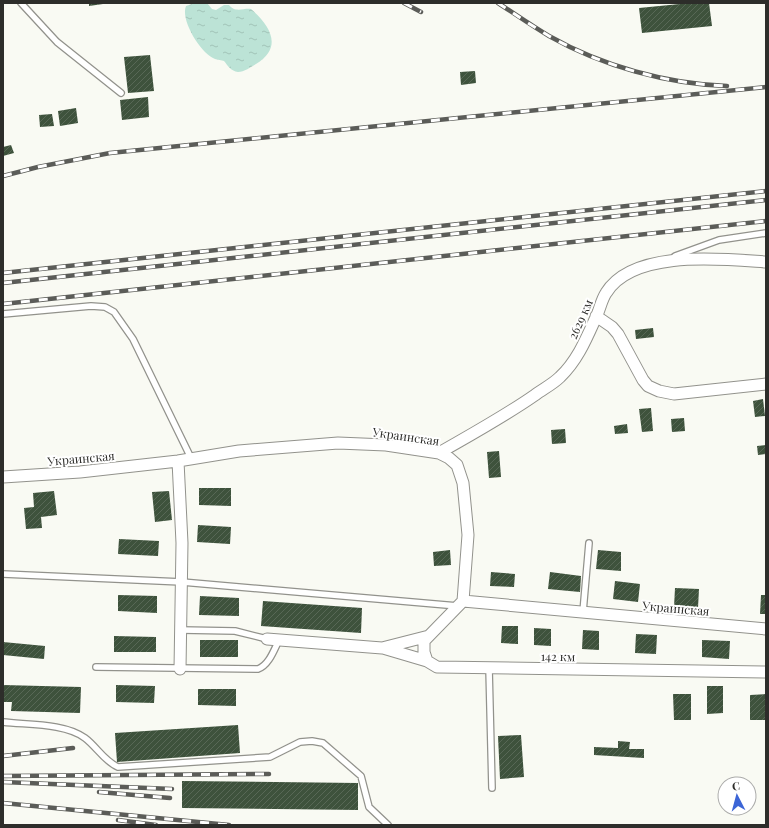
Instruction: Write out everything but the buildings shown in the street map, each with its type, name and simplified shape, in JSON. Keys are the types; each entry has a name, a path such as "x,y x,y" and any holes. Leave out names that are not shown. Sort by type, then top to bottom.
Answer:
{"street":[{"name":"2629 км","path":"439,453 520,405 560,378 573,362 583,346 606,293 617,280 636,269 682,259 722,259 766,262"},
{"path":"596,316 612,327 618,334 643,380 648,386 659,391 674,394 766,384"},
{"name":"Украинская","path":"3,477 80,472 238,451 338,443 386,445 439,453 449,458 457,465 463,483 468,535 461,604 583,612 766,629"},
{"path":"178,460 182,543 180,669"},
{"path":"427,661 424,652 424,641 461,604"},
{"path":"267,639 382,648 429,636"},
{"name":"142 км","path":"382,648 427,661 437,667 766,672"}],"lane":[{"path":"21,3 57,42 122,93"},
{"path":"658,263 719,240 766,233"},
{"path":"3,314 91,306 106,307 114,312 133,339 190,458"},
{"path":"583,612 589,543"},
{"path":"3,574 182,582 461,604"},
{"path":"181,630 235,631 267,639"},
{"path":"96,667 258,669 263,667 266,663 279,640"},
{"path":"489,668 492,788"},
{"path":"3,722 73,731 85,739 110,764 118,767 270,757 300,742 312,741 324,744 361,776 369,807 388,825"}],"water":[{"path":"195,3 207,3 212,9 216,10 224,5 229,5 236,10 251,9 264,23 271,37 272,44 264,58 245,70 238,72 228,66 224,61 209,56 193,36 186,19 186,6"}],"railway":[{"path":"404,3 421,12"},
{"path":"498,3 569,47 635,72 681,82 727,86"},
{"path":"3,176 38,167 110,153 766,87"},
{"path":"3,273 766,191"},
{"path":"3,283 766,200"},
{"path":"3,304 766,221"},
{"path":"3,756 73,748"},
{"path":"3,776 269,774"},
{"path":"3,782 172,789"},
{"path":"99,792 170,798"},
{"path":"3,803 229,825"},
{"path":"118,820 156,825"}]}
